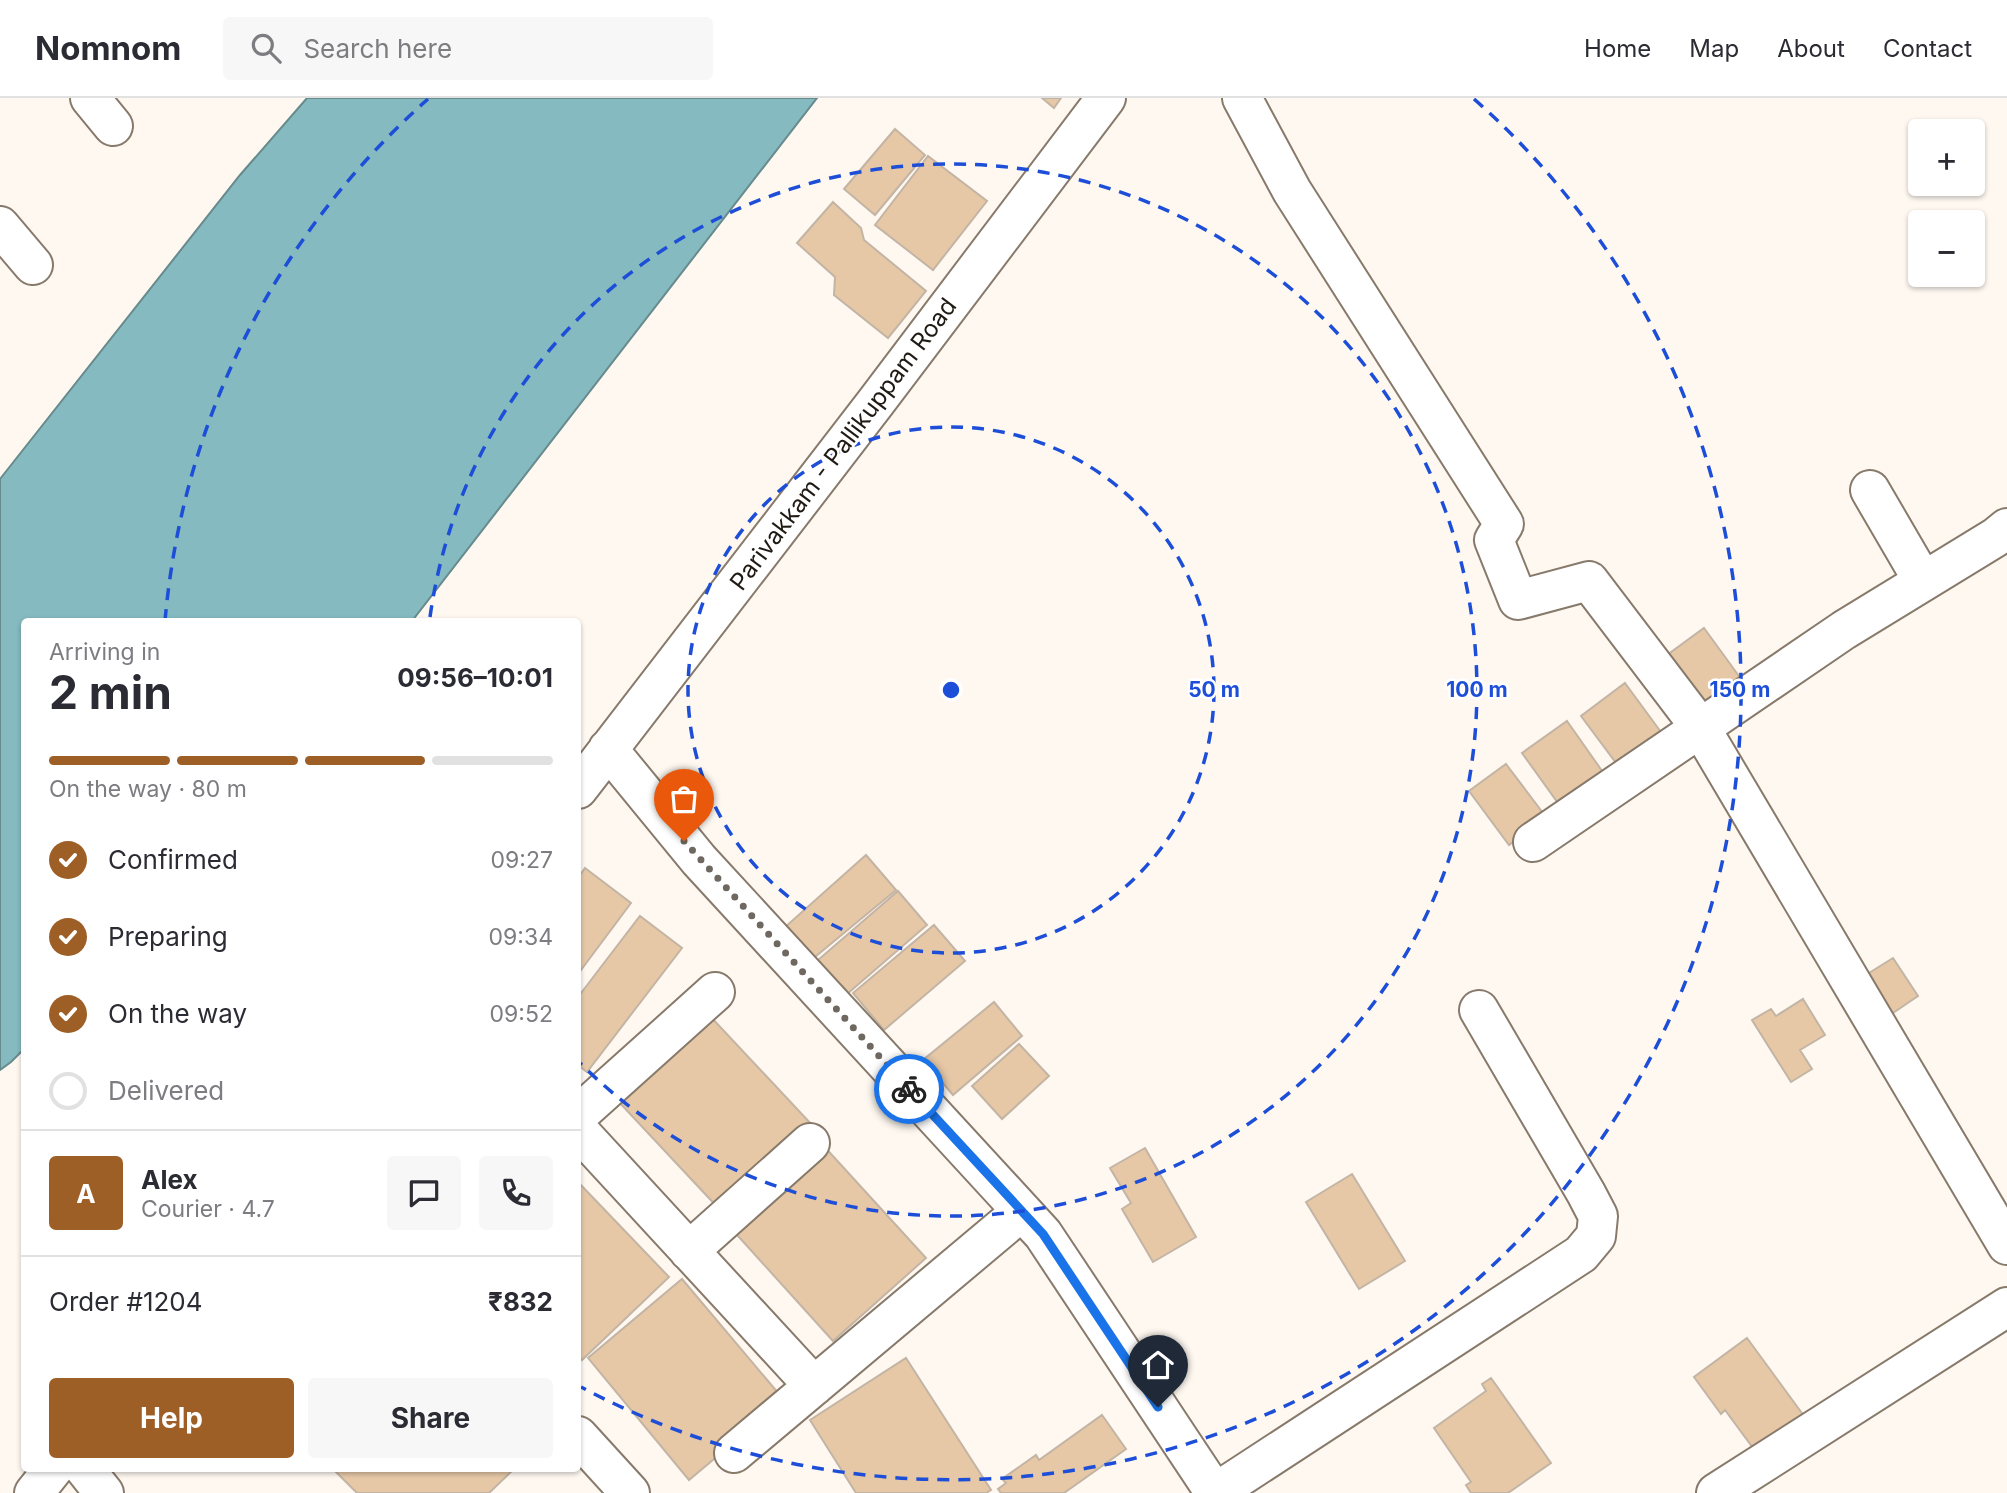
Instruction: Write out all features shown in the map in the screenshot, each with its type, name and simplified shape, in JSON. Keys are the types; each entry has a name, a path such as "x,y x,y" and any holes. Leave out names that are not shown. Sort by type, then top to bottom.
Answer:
{"street":[{"name":"Parivakkam - Pallikuppam Road","path":"581,785 1106,98"},
{"path":"1242,98 1292,191 1504,524 1494,540 1518,600 1589,581 1700,727 2007,1245"},
{"path":"0,226 33,265"},
{"path":"1870,490 1923,581"},
{"path":"1534,842 1843,630 2007,528"},
{"path":"608,749 699,860 1043,1234 1215,1493 1581,1254 1596,1236 1598,1216 1479,1010"},
{"path":"581,1112 715,992"},
{"path":"581,1133 814,1387"},
{"path":"689,1251 810,1143"},
{"path":"734,1453 1022,1211"},
{"path":"1716,1493 2007,1307"},
{"path":"581,1439 629,1493"},
{"path":"34,1493 51,1472"},
{"path":"87,1472 104,1493"}],"water":[{"path":"307,98 817,98 414,618 21,618 21,1052 0,1070 0,479 240,175"}],"building":[{"path":"1042,98 1061,98 1054,108"},
{"path":"895,129 925,155 875,215 844,189"},
{"path":"928,156 987,201 933,270 875,225"},
{"path":"833,202 861,228 864,240 926,291 888,338 834,295 835,277 797,243"},
{"path":"1704,628 1744,683 1704,714 1663,658"},
{"path":"1625,683 1666,739 1622,771 1581,716"},
{"path":"1567,721 1607,778 1563,810 1522,753"},
{"path":"1506,764 1546,817 1509,845 1469,791"},
{"path":"866,855 896,890 810,961 784,928"},
{"path":"585,868 631,903 581,970 581,874"},
{"path":"898,891 927,925 847,994 818,960"},
{"path":"640,916 682,948 587,1072 581,1067 581,993"},
{"path":"934,925 965,961 884,1030 853,993"},
{"path":"1893,958 1918,996 1887,1017 1861,978"},
{"path":"1803,999 1825,1035 1800,1050 1812,1069 1791,1082 1752,1020 1771,1009 1776,1016"},
{"path":"994,1002 1022,1036 953,1095 923,1060"},
{"path":"709,1015 813,1126 722,1212 618,1101"},
{"path":"1019,1044 1049,1076 1002,1119 972,1086"},
{"path":"821,1143 926,1258 833,1341 729,1226"},
{"path":"1145,1148 1196,1237 1153,1262 1122,1209 1131,1203 1110,1168"},
{"path":"1352,1174 1405,1261 1359,1289 1306,1202"},
{"path":"581,1185 669,1277 581,1359"},
{"path":"682,1279 784,1400 689,1480 588,1358"},
{"path":"1747,1338 1804,1416 1756,1452 1725,1410 1721,1414 1694,1377"},
{"path":"906,1358 991,1490 986,1493 856,1493 810,1420"},
{"path":"1491,1378 1551,1463 1508,1493 1471,1493 1466,1485 1471,1482 1434,1428 1486,1391 1482,1384"},
{"path":"1102,1415 1126,1449 1064,1493 1001,1493 998,1489 1006,1483 1002,1479 1036,1455 1039,1460"},
{"path":"336,1472 511,1472 489,1493 357,1493"}],"way so far":[{"path":"684,841 909,1089"}],"route":[{"path":"909,1089 1043,1234 1158,1407"}]}
